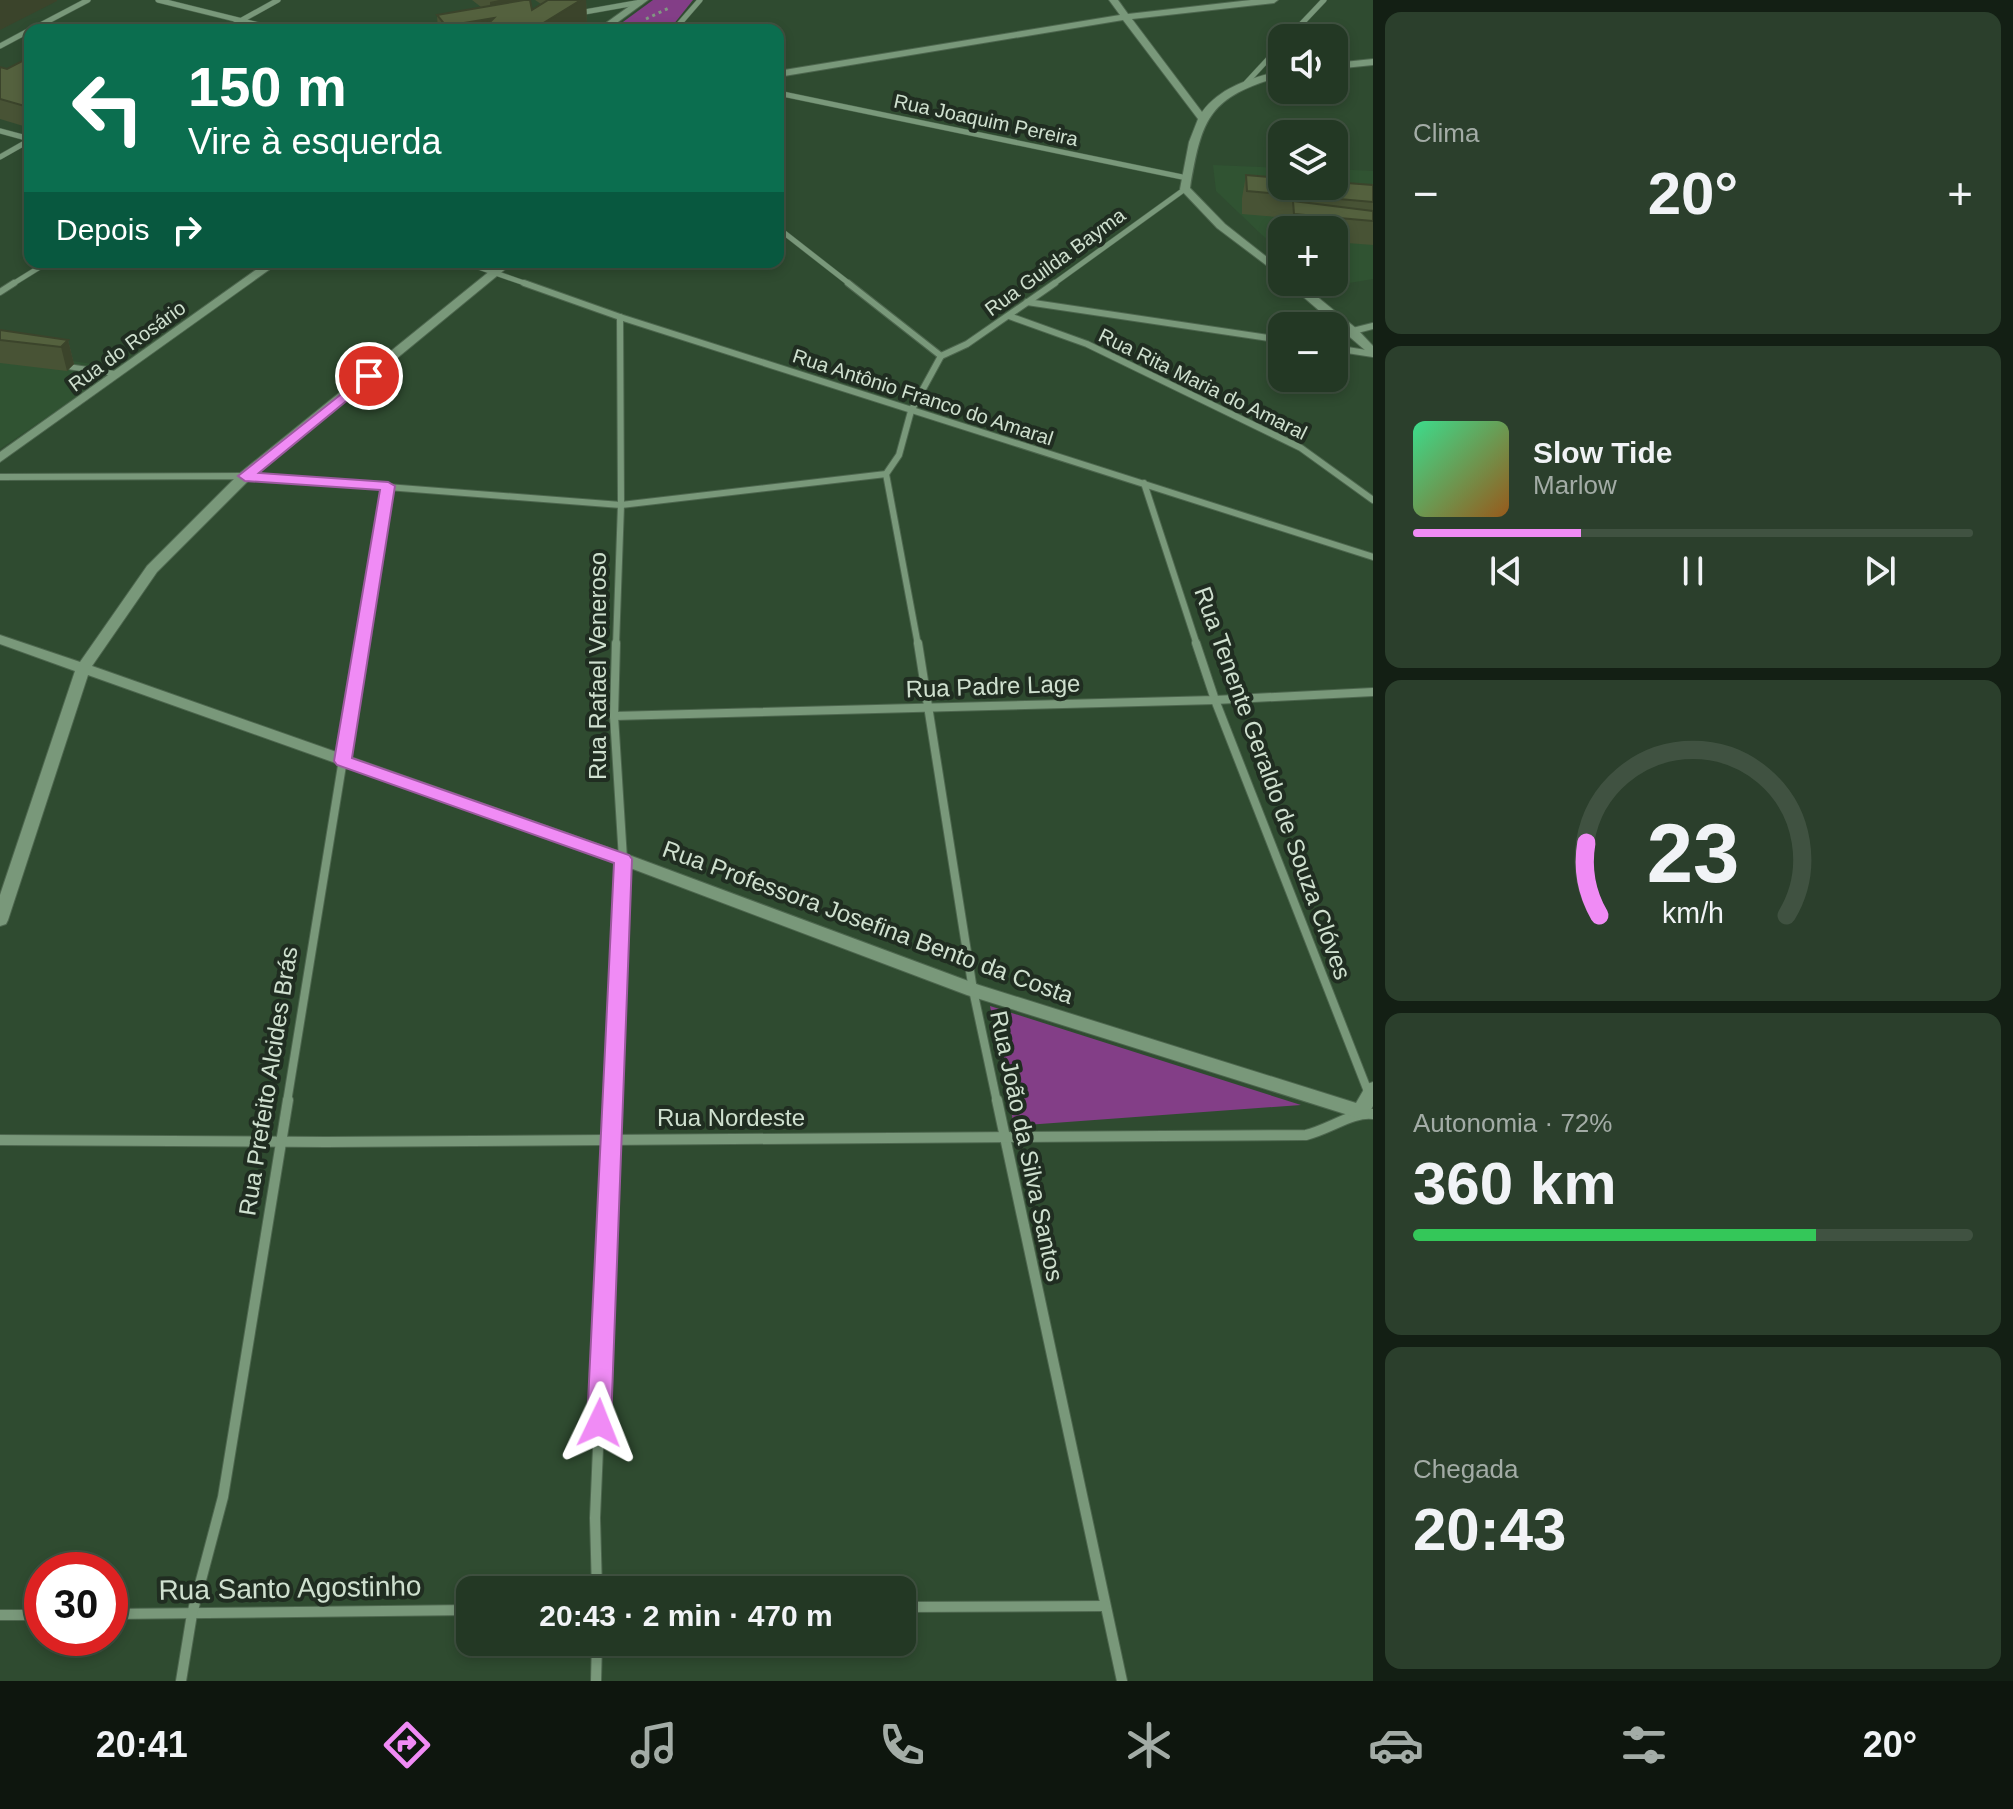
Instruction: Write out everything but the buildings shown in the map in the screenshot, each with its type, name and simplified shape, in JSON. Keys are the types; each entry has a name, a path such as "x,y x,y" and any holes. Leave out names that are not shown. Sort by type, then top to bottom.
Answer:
{"street":[{"path":"42,24 88,0"},
{"path":"158,0 253,24"},
{"path":"235,24 278,0"},
{"path":"679,24 700,0"},
{"path":"1113,0 1201,117"},
{"path":"784,73 1126,17 1274,0"},
{"path":"1301,24 1324,0"},
{"path":"564,16 642,1"},
{"path":"609,24 642,1"},
{"path":"0,46 24,33"},
{"path":"1246,83 1268,59"},
{"path":"1348,65 1373,62"},
{"path":"1268,77 1246,83 1218,100 1201,117 1186,183 1221,226 1268,263"},
{"name":"Rua Joaquim Pereira","path":"784,94 1186,183"},
{"path":"0,131 24,137"},
{"path":"0,157 24,143"},
{"name":"Rua Guilda Bayma","path":"941,356 967,344 1009,316 1186,183"},
{"path":"0,477 245,476 621,505 886,474 899,455 911,411 941,356 784,233"},
{"path":"0,292 38,268"},
{"name":"Rua do Rosário","path":"0,458 266,268"},
{"name":"Rua Antônio Franco do Amaral","path":"483,268 620,317 1373,557"},
{"path":"0,920 83,668 152,569 245,476 501,268"},
{"path":"1309,296 1353,331 1373,354"},
{"path":"1027,302 1268,338"},
{"name":"Rua Rita Maria do Amaral","path":"1009,316 1087,344 1301,448 1373,500"},
{"name":"Rua Rafael Veneroso","path":"597,1576 595,1518 623,859 614,716 621,505 620,317"},
{"path":"1353,331 1373,326"},
{"path":"1348,350 1373,354"},
{"name":"Rua João da Silva Santos","path":"886,474 930,708 973,990 1122,1681"},
{"name":"Rua Tenente Geraldo de Souza Clóves","path":"1144,483 1215,700 1369,1103"},
{"name":"Rua Prefeito Alcides Brás","path":"181,1681 192,1614 223,1497 388,486"},
{"name":"Rua Professora Josefina Bento da Costa","path":"0,639 623,859 973,990 1369,1103"},
{"name":"Rua Padre Lage","path":"614,716 1215,700 1373,692"},
{"name":"Rua Nordeste","path":"0,1140 280,1144 1005,1134 1306,1135 1328,1130 1369,1103"},
{"path":"916,1607 1105,1606"},
{"name":"Rua Santo Agostinho","path":"128,1614 456,1610"},
{"path":"0,1615 24,1615"},
{"path":"596,1681 597,1656"}],"lane":[{"path":"71,367 118,374"}],"path":[{"path":"644,20 677,5"}],"shaded area":[{"path":"653,0 693,0 674,24 620,24"},
{"path":"1213,165 1268,167 1268,200 1348,200 1348,170 1373,171 1373,279 1348,283 1348,216 1268,216 1268,241 1216,191"},
{"path":"0,350 119,368 0,449"},
{"path":"990,1006 1301,1105 1014,1126"}],"route":[{"path":"369,376 245,476 388,486 343,761 623,859 599,1423"}]}
